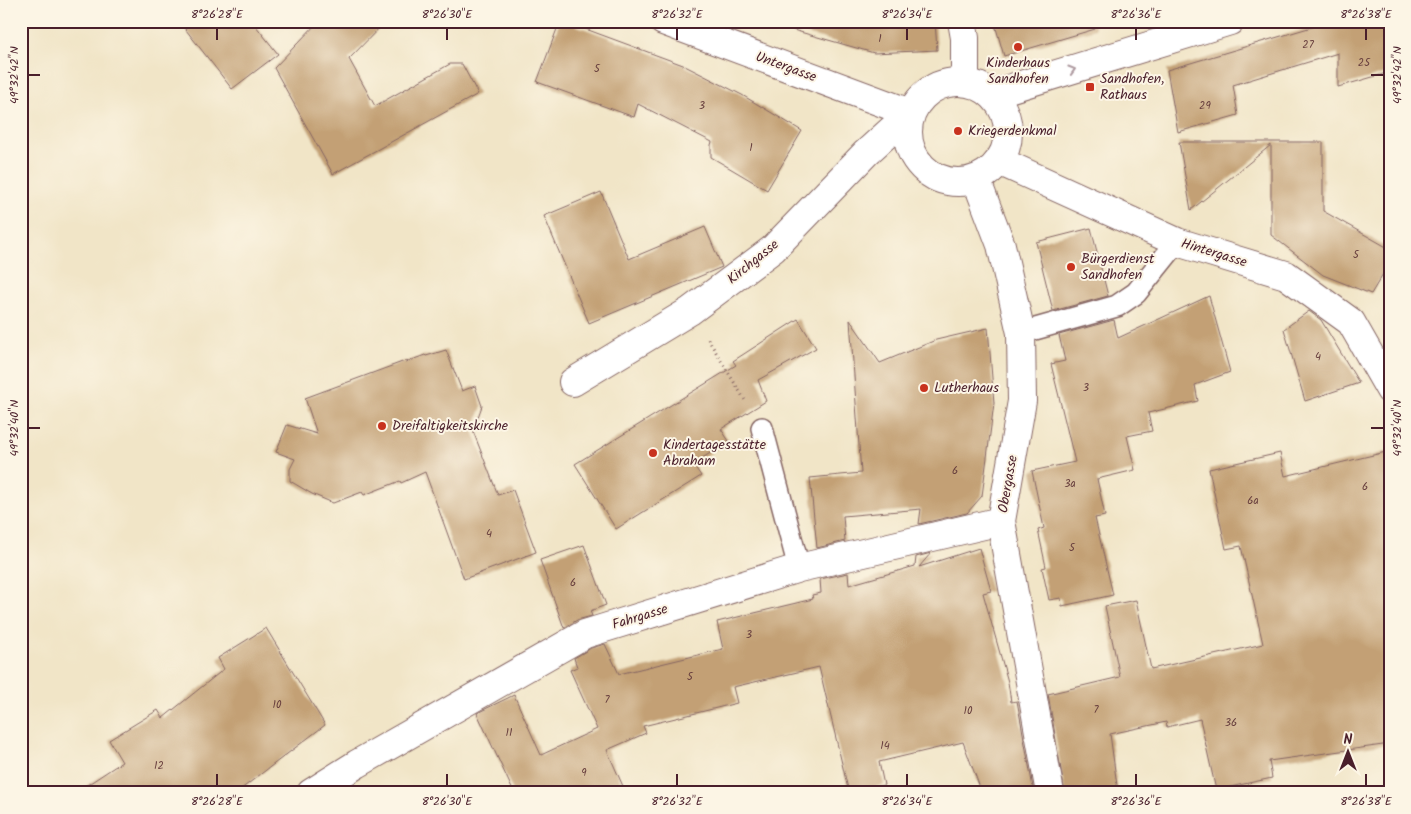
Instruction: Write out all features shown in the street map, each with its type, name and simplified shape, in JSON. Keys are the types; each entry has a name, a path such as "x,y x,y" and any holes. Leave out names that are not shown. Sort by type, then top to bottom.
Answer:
{"street":[{"name":"Untergasse","path":"663,21 910,113"},
{"path":"962,21 965,38 965,82"},
{"path":"992,94 1230,21"},
{"path":"948,82 965,82 980,86 992,94 1001,106 1007,119 1008,134 1006,148 999,161 989,171 976,179 962,182 948,181 934,176 922,167 913,156 908,143 907,128 910,113 919,99 932,88 948,82"},
{"name":"Kirchgasse","path":"573,382 690,311 773,249 866,154 910,113"},
{"name":"Hintergasse","path":"999,161 1177,242 1286,276 1351,322 1390,390"},
{"name":"Obergasse","path":"976,179 1001,245 1021,333 1022,401 1001,521 1050,793"},
{"name":"Fahrgasse","path":"311,793 357,764 585,634 799,568 1001,521"}],"lane":[{"path":"1021,333 1117,306 1136,293 1177,242"},
{"path":"762,428 799,568"}],"path":[{"path":"690,311 762,428"}],"building":[{"path":"179,21 252,21 278,54 232,89"},
{"path":"319,21 386,21 349,59 375,106 450,64 462,64 478,94 333,174 274,68"},
{"path":"560,21 683,65 742,95 802,131 767,190 711,157 712,142 638,104 634,117 537,82"},
{"path":"794,21 935,21 937,50 874,53 793,30"},
{"name":"Kinderhaus Sandhofen","path":"994,21 1094,21 1095,29 1004,56"},
{"path":"1332,21 1390,21 1390,72 1338,87 1338,53 1233,85 1238,115 1178,132 1167,70"},
{"path":"1179,142 1323,142 1323,211 1390,249 1390,262 1371,294 1323,275 1271,235 1271,145 1191,210"},
{"path":"601,192 629,259 705,227 722,267 589,323 544,216"},
{"name":"Bürgerdienst Sandhofen","path":"1091,228 1108,296 1053,311 1036,242"},
{"path":"1209,296 1230,372 1195,385 1198,401 1148,413 1152,431 1127,436 1135,470 1097,479 1105,516 1095,518 1113,595 1062,606 1061,598 1049,600 1042,568 1046,567 1038,530 1044,528 1032,471 1075,462 1051,364 1065,361 1059,335 1114,320 1118,338"},
{"path":"1309,311 1321,320 1359,383 1305,401 1284,329"},
{"name":"Kindertagesstätte Abraham","path":"798,319 816,348 758,380 766,401 721,429 729,441 693,464 701,476 616,529 575,464 736,365 733,361"},
{"path":"850,320 880,363 936,340 988,328 994,403 982,496 967,513 919,524 921,509 843,516 845,541 817,548 810,478 861,473"},
{"name":"Dreifaltigkeitskirche","path":"446,350 462,391 475,386 482,406 473,431 498,495 513,490 536,552 464,579 425,472 401,483 400,481 364,495 362,492 333,503 312,494 290,481 290,469 295,459 276,452 287,425 317,434 305,398 405,361"},
{"path":"1390,451 1390,744 1269,761 1272,778 1216,790 1200,719 1167,727 1166,722 1110,734 1118,793 1065,793 1048,694 1120,677 1105,606 1136,600 1151,669 1263,644 1241,546 1226,549 1209,469 1280,453 1285,476"},
{"path":"584,545 606,605 590,611 592,616 577,620 564,628 540,560"},
{"path":"979,548 991,591 983,593 1008,682 1011,702 1017,701 1034,793 982,793 963,742 879,762 884,785 849,793 819,667 733,687 737,703 643,726 646,733 607,750 626,793 514,793 477,713 514,695 541,755 597,729 570,670 577,667 574,658 591,648 605,644 619,674 723,649 717,622 813,599 812,595 821,593 820,579 848,573 849,585 915,566 916,557 931,553 919,567"},
{"path":"266,628 325,725 236,793 75,793 122,762 109,740 158,710 163,718 224,669 218,658"}],"place":[{"name":"Kinderhaus Sandhofen","path":"1018,47"},
{"name":"Sandhofen, Rathaus","path":"1090,87"},
{"name":"Kriegerdenkmal","path":"958,131"},
{"name":"Bürgerdienst Sandhofen","path":"1071,267"},
{"name":"Lutherhaus","path":"924,388"},
{"name":"Dreifaltigkeitskirche","path":"382,426"},
{"name":"Kindertagesstätte Abraham","path":"653,453"}]}
